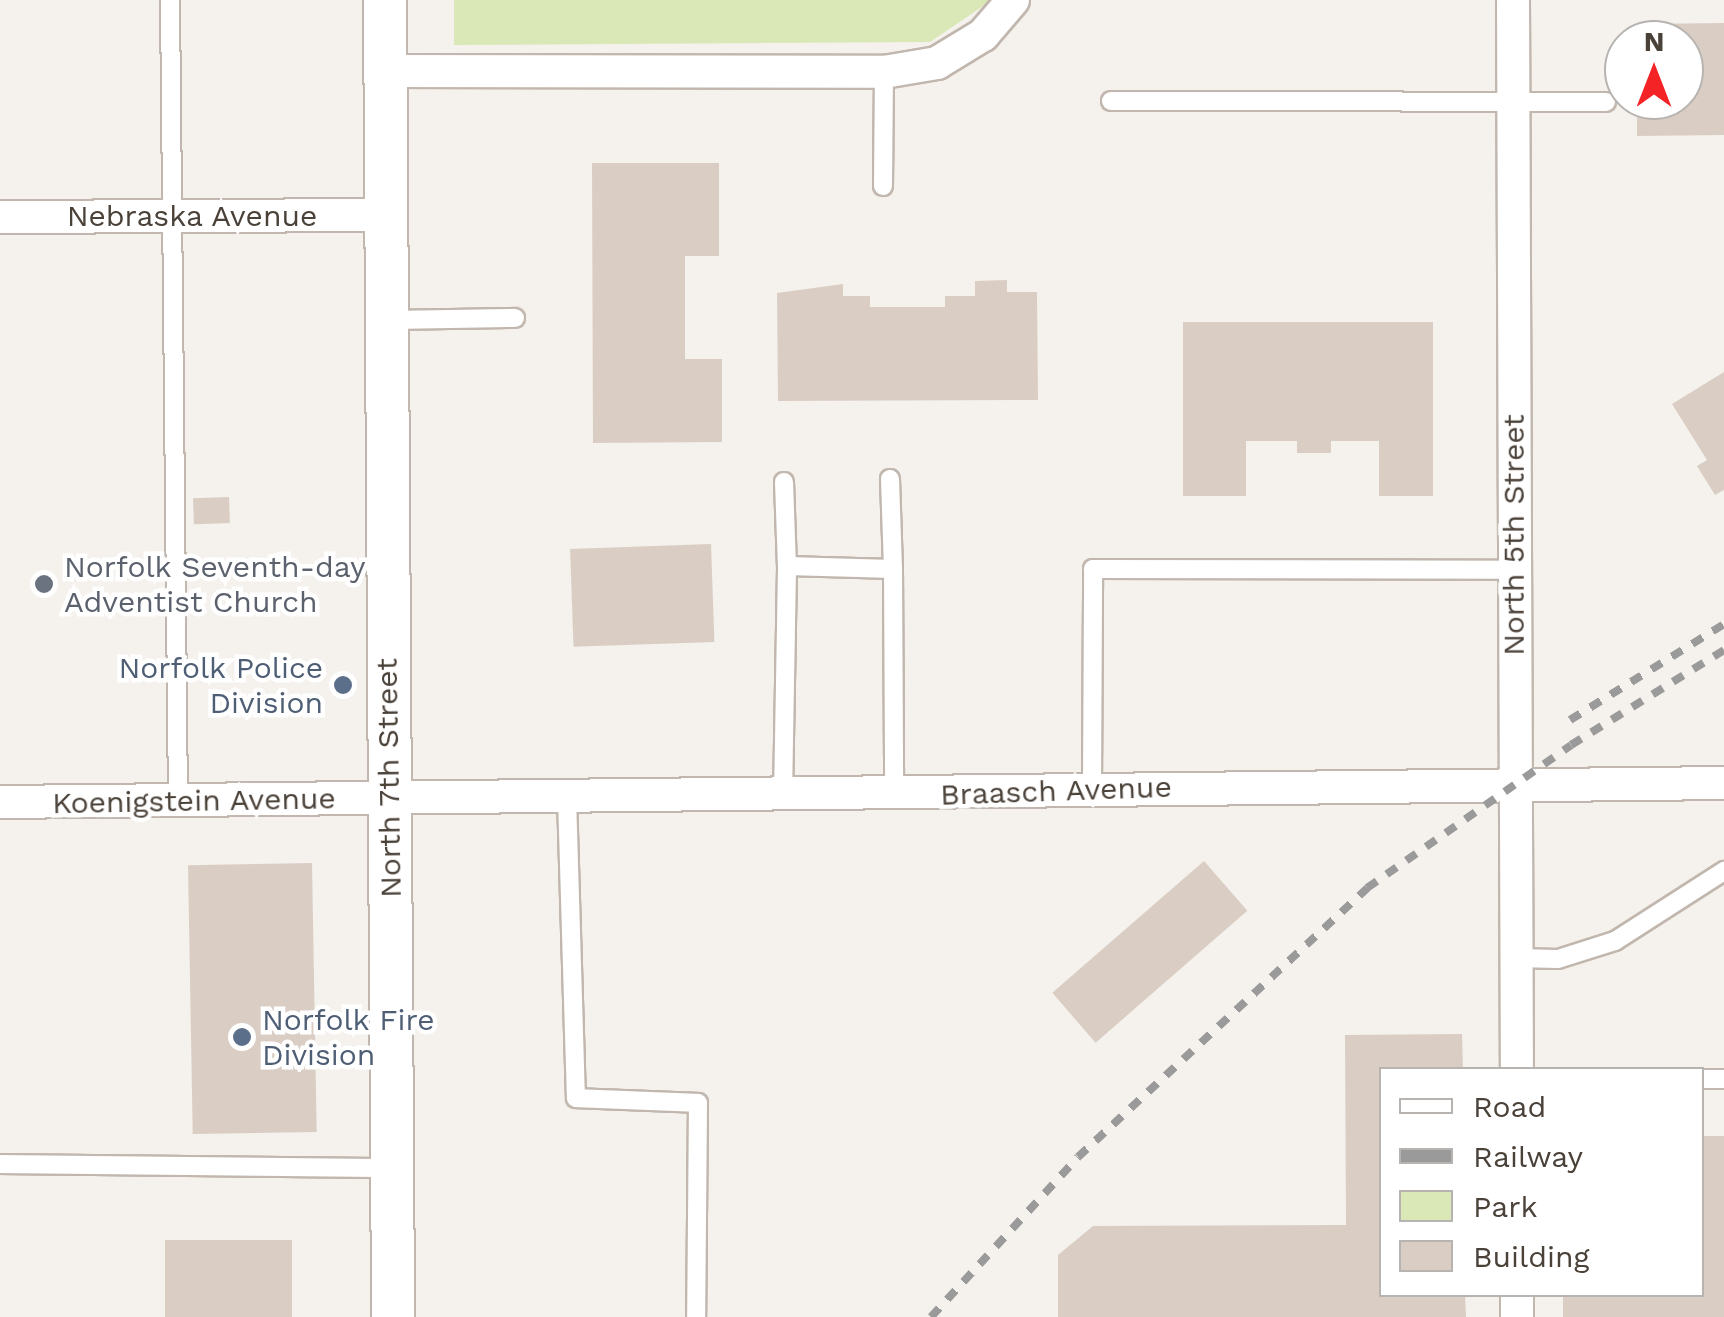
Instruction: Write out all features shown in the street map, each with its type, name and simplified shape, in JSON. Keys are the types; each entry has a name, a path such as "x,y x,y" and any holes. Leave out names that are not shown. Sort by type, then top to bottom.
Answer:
{"street":[{"name":"North 7th Street","path":"385,0 383,215 393,1317"},
{"path":"386,71 884,72 936,63 983,35 1012,0"},
{"name":"North 5th Street","path":"1513,0 1517,1067"},
{"name":"Nebraska Avenue","path":"0,217 383,215"},
{"name":"Braasch Avenue","path":"389,799 894,796 1092,787 1513,788 1724,783"},
{"name":"Koenigstein Avenue","path":"0,802 389,799"}],"lane":[{"path":"170,0 168,217 178,801"},
{"path":"882,186 884,72"},
{"path":"1111,101 1604,102"},
{"path":"384,320 515,318"},
{"path":"890,479 894,796"},
{"path":"783,797 784,482"},
{"path":"786,566 893,569"},
{"path":"1092,787 1093,569 1515,570"},
{"path":"567,796 576,1098 698,1103 696,1317"},
{"path":"1516,958 1558,959 1615,941 1724,871"},
{"path":"0,1164 392,1168"}],"green space":[{"path":"454,0 992,0 930,42 454,45"}],"building":[{"path":"1704,23 1724,23 1724,135 1637,136 1637,120 1704,120"},
{"path":"592,163 719,163 719,256 685,256 685,359 722,359 722,442 593,443"},
{"path":"1007,280 1007,292 1037,292 1038,400 778,401 777,293 843,284 843,296 870,296 870,307 945,307 945,296 975,296 975,281"},
{"path":"1183,322 1433,322 1433,496 1379,496 1379,441 1331,441 1331,453 1297,453 1297,441 1246,441 1246,496 1183,496"},
{"path":"1724,372 1724,490 1715,495 1697,466 1707,460 1672,404"},
{"path":"229,497 230,523 194,524 193,498"},
{"path":"711,544 714,642 574,647 570,549"},
{"path":"1204,861 1247,911 1096,1043 1052,993"},
{"path":"312,863 317,1132 193,1134 188,865"},
{"path":"1462,1034 1463,1067 1379,1067 1379,1297 1465,1297 1466,1317 1058,1317 1058,1255 1093,1226 1346,1225 1345,1035"},
{"path":"1704,1136 1724,1136 1724,1317 1563,1317 1563,1297 1704,1297"},
{"path":"165,1240 292,1240 292,1317 165,1317"}],"railway":[{"path":"1570,720 1724,624"},
{"path":"931,1317 1078,1157 1367,888 1571,745 1724,650"}],"place":[{"name":"Norfolk Seventh-day Adventist Church","path":"44,584"},
{"name":"Norfolk Police Division","path":"343,685"},
{"name":"Norfolk Fire Division","path":"242,1037"}]}
